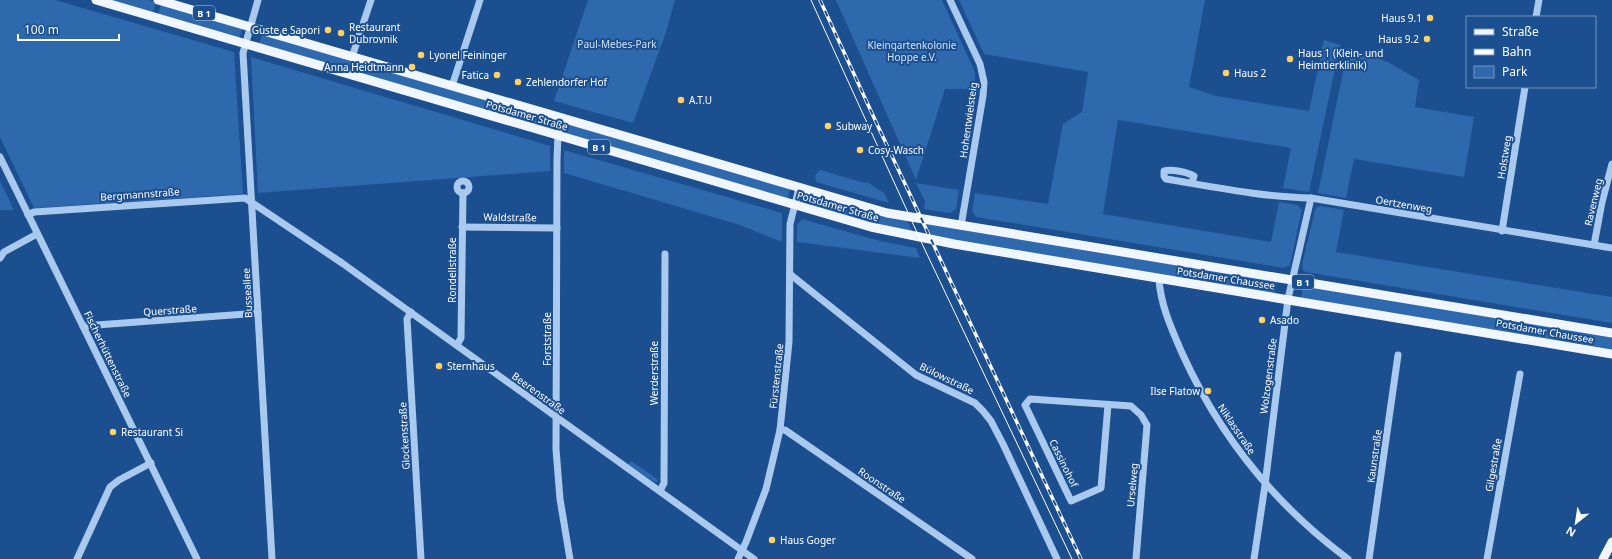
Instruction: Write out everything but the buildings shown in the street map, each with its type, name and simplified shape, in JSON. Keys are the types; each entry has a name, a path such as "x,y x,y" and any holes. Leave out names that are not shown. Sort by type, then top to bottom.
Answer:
{"main road":[{"name":"Potsdamer Straße","path":"96,0 871,227 954,244"},
{"name":"Potsdamer Straße","path":"158,0 887,213 961,226"},
{"name":"Potsdamer Chaussee","path":"961,226 1612,333"},
{"name":"Potsdamer Chaussee","path":"954,244 1612,354"},
{"path":"1603,559 1612,542"}],"street":[{"name":"Busseallee","path":"258,0 243,53 272,559"},
{"path":"352,57 371,0"},
{"path":"452,86 480,0"},
{"name":"Hohentwielsteig","path":"950,0 980,64 984,82 983,96 961,226"},
{"path":"1536,16 1539,0"},
{"name":"Holstweg","path":"1502,230 1525,88"},
{"name":"Forststraße","path":"563,119 558,136 556,449 557,480 570,559"},
{"name":"Fischerhüttenstraße","path":"0,157 197,559"},
{"name":"Ravenweg","path":"1594,245 1602,202 1612,164"},
{"name":"Oertzenweg","path":"1192,183 1280,197 1311,198 1612,248"},
{"name":"Fürstenstraße","path":"738,559 766,489 780,430 789,342 791,275 790,224 799,188"},
{"name":"Rondellstraße","path":"457,345 462,338 463,193"},
{"name":"Bergmannstraße","path":"28,215 34,212 245,198 252,203"},
{"name":"Wolzogenstraße","path":"1254,559 1265,485 1288,299 1311,198"},
{"name":"Beerenstraße","path":"252,203 311,241 754,559"},
{"name":"Waldstraße","path":"462,227 557,228"},
{"path":"0,258 4,252 38,234"},
{"name":"Werderstraße","path":"660,491 664,483 665,254"},
{"name":"Bülowstraße","path":"791,275 916,376 975,403 983,411 992,421 1057,559"},
{"name":"Niklasstraße","path":"1159,278 1160,288 1168,318 1193,377 1216,419 1265,485 1295,516 1348,559"},
{"name":"Glockenstraße","path":"411,312 407,319 421,559"},
{"name":"Querstraße","path":"83,326 258,314"},
{"name":"Kaunstraße","path":"1369,559 1398,355"},
{"name":"Gilgestraße","path":"1487,559 1520,374"},
{"name":"Cassinohof","path":"1108,405 1102,488 1072,501 1026,405 1030,399 1131,406 1141,415"},
{"name":"Urselweg","path":"1136,559 1147,425 1141,415"},
{"name":"Roonstraße","path":"780,430 785,430 972,559"},
{"path":"77,559 110,488 119,480 151,463"}],"green space":[{"path":"0,0 55,0 234,52 243,194 34,208 0,137"},
{"path":"107,0 148,0 156,2 153,13"},
{"name":"Paul-Mebes-Park","path":"588,0 675,0 666,32 633,123 554,101"},
{"name":"Kleingartenkolonie Hoppe e.V.","path":"836,0 942,0 975,72 975,89 945,89 916,180"},
{"path":"959,0 1205,0 1189,87 1216,96 1309,111 1324,40 1340,45 1309,192 1283,188 1291,148 1118,120 1103,214 1271,242 1279,202 1298,205 1302,210 1290,265 1284,268 976,217 972,211 975,193 1048,204 1063,124 1082,112 1088,72 984,54"},
{"path":"161,4 242,29 240,37 239,38 158,15"},
{"path":"262,34 554,120 556,121 554,130 259,45"},
{"path":"1348,48 1388,62 1419,80 1415,107 1474,117 1464,177 1354,159 1346,198 1318,193"},
{"path":"251,57 550,146 550,171 258,193"},
{"path":"568,124 790,189 788,198 565,133"},
{"path":"564,150 782,213 782,242 737,224 564,173"},
{"path":"820,170 865,183 867,182 884,193 889,203 816,182 815,175"},
{"path":"0,181 14,210 0,210"},
{"path":"916,183 959,190 956,209 950,213 924,209 925,202"},
{"path":"813,196 907,220 913,233 810,206"},
{"path":"1321,206 1344,210 1336,252 1612,297 1612,323 1306,272 1303,270 1302,265 1315,210 1317,207"},
{"path":"802,219 880,241 916,248 920,258 797,242 797,225"},
{"path":"926,223 1277,281 1275,294 933,237"},
{"path":"1303,286 1612,337 1612,349 1301,298"},
{"path":"631,461 658,481 656,483 628,464"}],"tram line":[{"path":"811,0 925,250 1072,559"}],"railway":[{"path":"820,0 1081,559"}],"place":[{"name":"Haus 9.1","path":"1430,18"},
{"name":"Guste e Sapori","path":"328,30"},
{"name":"Restaurant Dubrovnik","path":"341,33"},
{"name":"Haus 9.2","path":"1427,39"},
{"name":"Lyonel Feininger","path":"421,55"},
{"name":"Haus 1 (Klein- und Heimtierklinik)","path":"1290,59"},
{"name":"Anna Heidtmann","path":"412,67"},
{"name":"Haus 2","path":"1226,73"},
{"name":"Fatica","path":"497,75"},
{"name":"Zehlendorfer Hof","path":"518,82"},
{"name":"A.T.U","path":"681,100"},
{"name":"Subway","path":"828,126"},
{"name":"Cosy-Wasch","path":"860,150"},
{"name":"Asado","path":"1262,320"},
{"name":"Sternhaus","path":"439,366"},
{"name":"Ilse Flatow","path":"1208,391"},
{"name":"Restaurant Si","path":"113,432"},
{"name":"Haus Goger","path":"772,540"}]}
